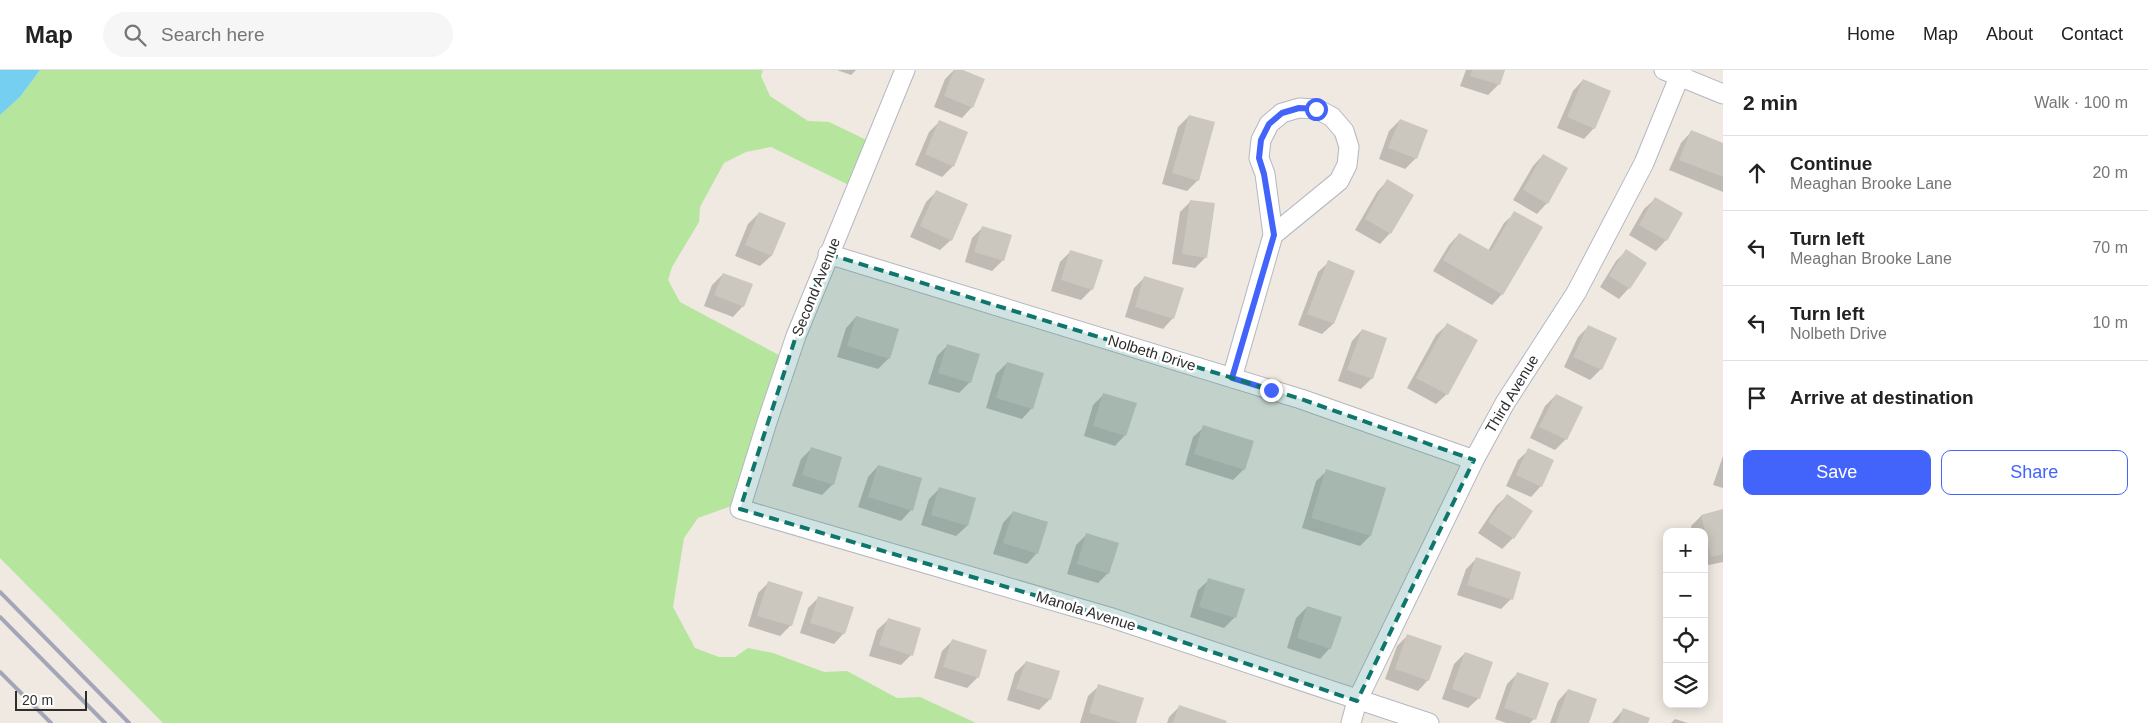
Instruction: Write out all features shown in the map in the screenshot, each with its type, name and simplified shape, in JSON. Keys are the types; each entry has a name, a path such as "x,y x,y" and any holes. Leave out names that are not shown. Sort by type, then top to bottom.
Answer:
{"street":[{"name":"Second Avenue","path":"740,509 793,344 828,254 905,70"},
{"path":"1675,72 1723,94"},
{"name":"Third Avenue","path":"1351,723 1358,701 1474,460 1505,403 1576,293 1644,163 1675,72"},
{"path":"1232,378 1274,235 1264,174 1259,158 1261,140 1269,124 1282,113 1299,108 1316,109 1332,117 1344,131 1349,147 1347,165 1339,181 1274,235"},
{"name":"Nolbeth Drive","path":"828,254 1301,399 1474,460"},
{"name":"Manola Avenue","path":"740,509 1109,618 1429,723"}],"highlighted area":[{"path":"828,254 1301,399 1474,460 1357,701 1109,617 740,509 796,336"}],"green space":[{"path":"40,70 763,70 761,76 770,96 808,121 829,122 877,145 857,189 771,147 746,152 724,163 700,207 699,222 672,267 668,280 680,302 792,362 745,501 698,518 684,538 673,607 695,648 719,657 735,657 748,648 773,653 824,672 847,671 897,698 920,697 976,723 163,723 0,558 0,115 20,97"}],"water":[{"path":"0,70 40,70 20,97 0,115"}],"building":[{"path":"954,70 963,70 985,79 973,108 944,96"},
{"path":"1472,70 1505,70 1500,85 1470,76"},
{"path":"1583,79 1611,91 1595,129 1567,117"},
{"path":"1189,115 1215,122 1199,181 1172,173"},
{"path":"1400,119 1428,130 1417,159 1388,148"},
{"path":"939,120 968,132 954,167 925,154"},
{"path":"1691,130 1723,143 1723,177 1679,160"},
{"path":"1543,154 1568,168 1548,204 1523,190"},
{"path":"1387,179 1414,195 1391,234 1365,219"},
{"path":"936,190 968,204 952,241 920,226"},
{"path":"1655,197 1683,213 1667,241 1639,225"},
{"path":"1190,200 1215,203 1207,258 1182,254"},
{"path":"1514,211 1543,227 1503,295 1443,260 1459,233 1491,251"},
{"path":"759,212 786,223 772,256 745,245"},
{"path":"982,226 1012,235 1004,261 974,252"},
{"path":"1626,249 1647,263 1630,289 1609,276"},
{"path":"1070,250 1103,260 1093,290 1061,280"},
{"path":"1328,260 1355,271 1334,324 1307,314"},
{"path":"723,273 753,284 744,307 714,295"},
{"path":"1144,276 1184,288 1174,319 1135,307"},
{"path":"856,316 899,329 890,359 847,346"},
{"path":"1447,323 1478,340 1448,395 1416,378"},
{"path":"1588,325 1617,338 1602,370 1573,357"},
{"path":"1362,329 1387,338 1373,379 1347,370"},
{"path":"947,344 980,354 971,383 938,373"},
{"path":"1007,362 1044,373 1033,409 996,398"},
{"path":"1103,393 1137,403 1126,436 1093,426"},
{"path":"1556,394 1583,407 1567,440 1539,427"},
{"path":"1203,425 1254,441 1245,470 1194,454"},
{"path":"811,447 842,457 834,485 802,475"},
{"path":"1528,448 1554,460 1542,487 1516,475"},
{"path":"878,465 922,478 913,511 868,497"},
{"path":"1326,469 1386,488 1371,536 1311,518"},
{"path":"939,487 976,498 968,526 931,515"},
{"path":"1507,494 1533,511 1514,539 1488,522"},
{"path":"1723,509 1723,554 1711,557 1708,544 1708,528 1704,528 1701,515"},
{"path":"1013,511 1048,522 1038,554 1003,543"},
{"path":"1086,533 1119,543 1109,574 1077,564"},
{"path":"1476,557 1521,572 1513,600 1467,585"},
{"path":"1208,578 1245,589 1236,618 1199,607"},
{"path":"768,581 803,592 792,626 757,616"},
{"path":"818,596 854,607 845,634 810,623"},
{"path":"1307,606 1342,617 1331,649 1297,638"},
{"path":"888,618 921,628 913,656 879,645"},
{"path":"1407,634 1442,646 1429,681 1395,669"},
{"path":"952,639 987,650 979,678 943,667"},
{"path":"1465,652 1493,662 1480,699 1452,689"},
{"path":"1026,661 1060,671 1051,700 1016,689"},
{"path":"1517,672 1549,683 1536,720 1504,708"},
{"path":"1098,684 1144,698 1136,723 1122,723 1089,713"},
{"path":"1568,689 1597,699 1589,723 1556,723"},
{"path":"1179,705 1227,721 1226,723 1173,723"},
{"path":"1623,708 1650,718 1648,723 1618,723"}],"railway":[{"path":"0,592 129,723"},
{"path":"0,617 105,723"},
{"path":"0,672 51,723"}],"route":[{"path":"1271,390 1232,378 1274,235 1264,174 1259,158 1261,140 1269,124 1282,113 1299,108 1316,109"}]}
